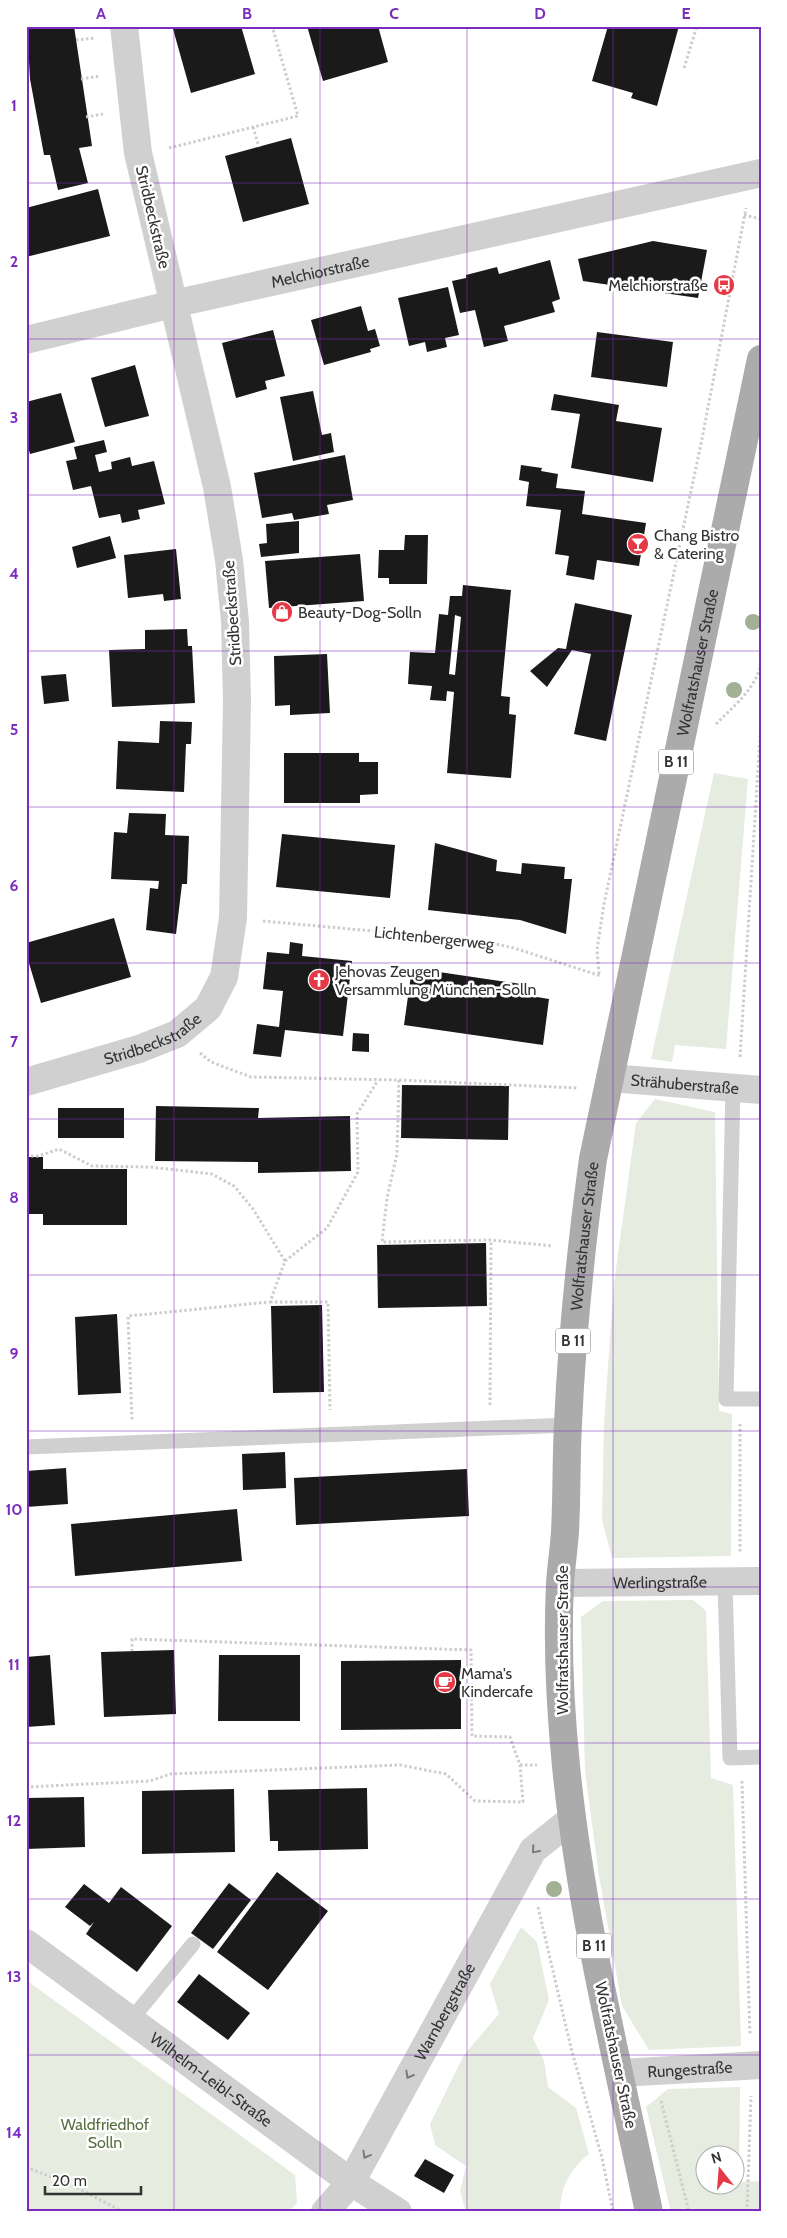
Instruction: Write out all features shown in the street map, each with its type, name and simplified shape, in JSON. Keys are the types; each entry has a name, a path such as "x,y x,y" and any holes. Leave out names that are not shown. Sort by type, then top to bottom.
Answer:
{"main road":[{"name":"Wolfratshauser Straße","path":"649,2212 595,1955 572,1819 559,1664 560,1583 565,1533 568,1425 580,1248 593,1159 759,373"}],"street":[{"name":"Stridbeckstraße","path":"26,1082 139,1049 177,1034 208,1008 224,977 233,918 237,701 235,622 228,560 217,487 172,304 138,153 124,26"},
{"name":"Melchiorstraße","path":"26,340 172,304 761,172"},
{"name":"Strähuberstraße","path":"610,1078 746,1089"},
{"name":"Werlingstraße","path":"560,1583 742,1581"},
{"name":"Warnbergstraße","path":"325,2212 351,2182 533,1850 572,1819"},
{"name":"Wilhelm-Leibl-Straße","path":"26,1943 351,2182 398,2212"},
{"name":"Rungestraße","path":"620,2072 756,2065"}],"lane":[{"path":"746,1089 726,1399 761,1399"},
{"path":"26,1446 568,1425"},
{"path":"742,1581 730,1758 761,1757"},
{"path":"131,2020 192,1944"}],"path":[{"path":"138,153 162,150 298,116 272,26"},
{"path":"684,68 696,26"},
{"path":"253,127 259,147"},
{"path":"598,984 597,950 604,904 702,439 744,215 761,219"},
{"path":"746,1089 739,1048 761,722 761,664"},
{"name":"Lichtenbergerweg","path":"233,918 482,941 514,948 629,986"},
{"path":"177,1034 210,1062 250,1077 399,1080 578,1088"},
{"path":"270,1302 285,1261 327,1228 358,1172 357,1114 378,1080"},
{"path":"399,1080 397,1154 387,1198 382,1242 491,1240 554,1246"},
{"path":"26,1156 39,1156 59,1149 92,1166 150,1167 212,1174 234,1186 253,1209 285,1261"},
{"path":"490,1427 491,1240"},
{"path":"133,1443 128,1316 270,1302 328,1302 330,1433"},
{"path":"740,1399 742,1581"},
{"path":"26,1787 150,1781 170,1774 400,1765 446,1774 475,1801 523,1802 520,1765 510,1737 472,1736 471,1650 132,1638 132,1651"},
{"path":"742,1757 756,2065 747,2212"},
{"path":"538,1899 540,1919 571,2048 602,2158 613,2212"},
{"path":"653,2069 689,2212"},
{"path":"26,2167 76,2187 123,2212"}],"green space":[{"path":"714,773 748,779 726,1049 675,1045 672,1062 651,1059"},
{"path":"655,1099 715,1112 719,1411 732,1414 731,1556 612,1558 602,1520 604,1422 614,1283 636,1123"},
{"path":"693,1600 706,1611 711,1778 733,1785 741,2046 649,2050 622,2006 599,1876 585,1771 581,1617 603,1601"},
{"path":"521,1927 537,1942 549,2000 533,2038 544,2061 548,2087 576,2108 589,2154 576,2166 567,2180 560,2203 560,2212 466,2212 460,2191 466,2166 435,2145 430,2124 464,2055 499,2014 490,1984"},
{"name":"Waldfriedhof Solln","path":"26,1980 295,2175 297,2203 289,2212 26,2212"},
{"path":"740,2087 739,2146 694,2146 694,2196 744,2196 744,2182 761,2181 761,2212 671,2212 646,2107 668,2089"}],"building":[{"path":"27,26 74,26 92,146 79,148 88,183 58,190 50,155 44,155 30,79"},
{"path":"184,26 241,26 255,74 191,93 173,29"},
{"path":"307,26 378,26 388,62 323,81"},
{"path":"608,26 679,26 657,106 631,98 633,93 592,81"},
{"path":"291,138 309,204 243,222 225,156"},
{"path":"98,189 110,236 26,257 26,208"},
{"path":"653,241 707,250 698,298 583,281 578,259"},
{"path":"550,260 560,299 552,302 555,312 504,326 508,341 484,347 475,310 460,313 452,281 466,278 466,275 497,267 499,274"},
{"path":"448,287 459,335 445,338 447,347 427,352 425,342 409,346 398,298"},
{"path":"361,306 368,331 375,329 380,346 370,349 371,352 324,365 311,320"},
{"path":"273,330 285,376 265,381 267,389 236,398 222,343"},
{"path":"597,332 673,342 667,387 591,377"},
{"path":"135,365 149,416 105,427 91,378"},
{"path":"313,391 322,435 331,433 334,452 293,461 280,397"},
{"path":"61,393 75,442 30,454 26,440 26,402"},
{"path":"554,394 619,405 616,421 662,428 653,482 571,468 580,414 551,410"},
{"path":"104,440 107,452 95,455 99,472 112,469 111,462 130,457 132,466 154,461 165,504 138,510 140,519 122,523 120,514 99,518 91,486 73,490 66,461 77,459 74,447"},
{"path":"345,455 353,500 327,505 329,514 294,520 292,513 262,518 254,473"},
{"path":"521,465 542,468 541,471 558,474 556,488 585,491 582,514 646,523 639,566 597,560 594,580 566,575 569,556 555,554 561,510 526,506 529,482 519,480"},
{"path":"299,521 299,553 261,557 259,544 267,543 266,524"},
{"path":"405,535 428,535 427,584 389,584 389,578 378,578 379,550 404,550"},
{"path":"110,536 116,558 77,568 72,547"},
{"path":"176,549 181,599 164,601 163,594 128,598 124,555"},
{"path":"360,554 364,601 269,608 265,561"},
{"path":"463,585 511,590 501,696 510,697 509,714 516,715 511,778 447,773 454,692 447,691 446,701 430,700 432,686 408,684 410,652 435,653 439,614 448,615 450,596 462,596","holes":["455,615 461,617 455,675 449,674"]},
{"path":"575,603 632,615 606,741 574,734 591,654 572,650 547,687 530,671 558,648 566,649"},
{"path":"187,629 188,646 192,646 195,703 112,707 109,650 145,649 145,630"},
{"path":"327,654 330,713 290,715 290,705 275,706 274,656"},
{"path":"66,674 69,701 44,704 41,676"},
{"path":"160,721 192,722 191,744 186,744 184,792 116,789 118,741 159,743"},
{"path":"284,753 359,753 359,762 378,762 378,794 360,795 360,803 284,803"},
{"path":"129,813 166,814 165,835 189,836 187,884 182,884 176,934 146,930 150,888 158,889 159,881 111,879 114,832 127,833"},
{"path":"282,834 395,845 390,898 276,887"},
{"path":"435,843 497,860 496,871 521,874 522,863 565,867 564,879 572,879 566,934 520,920 428,910"},
{"path":"114,918 131,977 41,1003 28,960 26,960 26,943"},
{"path":"290,942 303,944 302,956 352,961 343,1036 285,1030 281,1057 253,1054 257,1024 279,1027 283,991 263,989 267,952 289,954"},
{"path":"412,968 521,984 519,994 549,999 543,1045 404,1025"},
{"path":"353,1033 369,1034 369,1052 352,1051"},
{"path":"402,1085 509,1086 508,1140 401,1138"},
{"path":"156,1106 259,1108 258,1118 350,1116 351,1171 258,1173 258,1162 155,1161"},
{"path":"58,1108 124,1108 124,1138 58,1138"},
{"path":"26,1157 43,1157 43,1169 127,1169 127,1225 43,1225 43,1214 26,1214"},
{"path":"486,1243 487,1306 378,1308 377,1245"},
{"path":"322,1305 324,1392 273,1393 271,1306"},
{"path":"117,1314 121,1393 78,1395 75,1317"},
{"path":"285,1452 286,1488 243,1490 242,1454"},
{"path":"66,1468 68,1504 26,1507 26,1471"},
{"path":"467,1469 469,1516 296,1525 294,1478"},
{"path":"237,1509 242,1561 75,1576 71,1524"},
{"path":"174,1650 176,1714 104,1717 101,1652"},
{"path":"50,1655 55,1725 26,1727 26,1657"},
{"path":"219,1655 300,1655 300,1721 218,1721"},
{"path":"461,1660 461,1729 341,1730 341,1661"},
{"path":"367,1788 368,1849 278,1851 278,1841 270,1841 268,1790"},
{"path":"234,1789 235,1852 142,1854 142,1791"},
{"path":"84,1797 85,1847 26,1849 26,1798"},
{"path":"277,1872 328,1911 268,1990 217,1952"},
{"path":"229,1883 251,1900 213,1949 191,1933"},
{"path":"84,1884 109,1903 121,1887 172,1926 137,1972 86,1934 94,1922 90,1926 65,1907"},
{"path":"199,1974 250,2013 228,2040 177,2002"},
{"path":"425,2159 454,2175 444,2193 414,2176"}],"place":[{"name":"Melchiorstraße","path":"724,285"},
{"name":"Chang Bistro & Catering","path":"638,544"},
{"name":"Beauty-Dog-Solln","path":"282,612"},
{"name":"Jehovas Zeugen Versammlung München-Solln","path":"319,980"},
{"name":"Mama's Kindercafe","path":"445,1682"}]}
